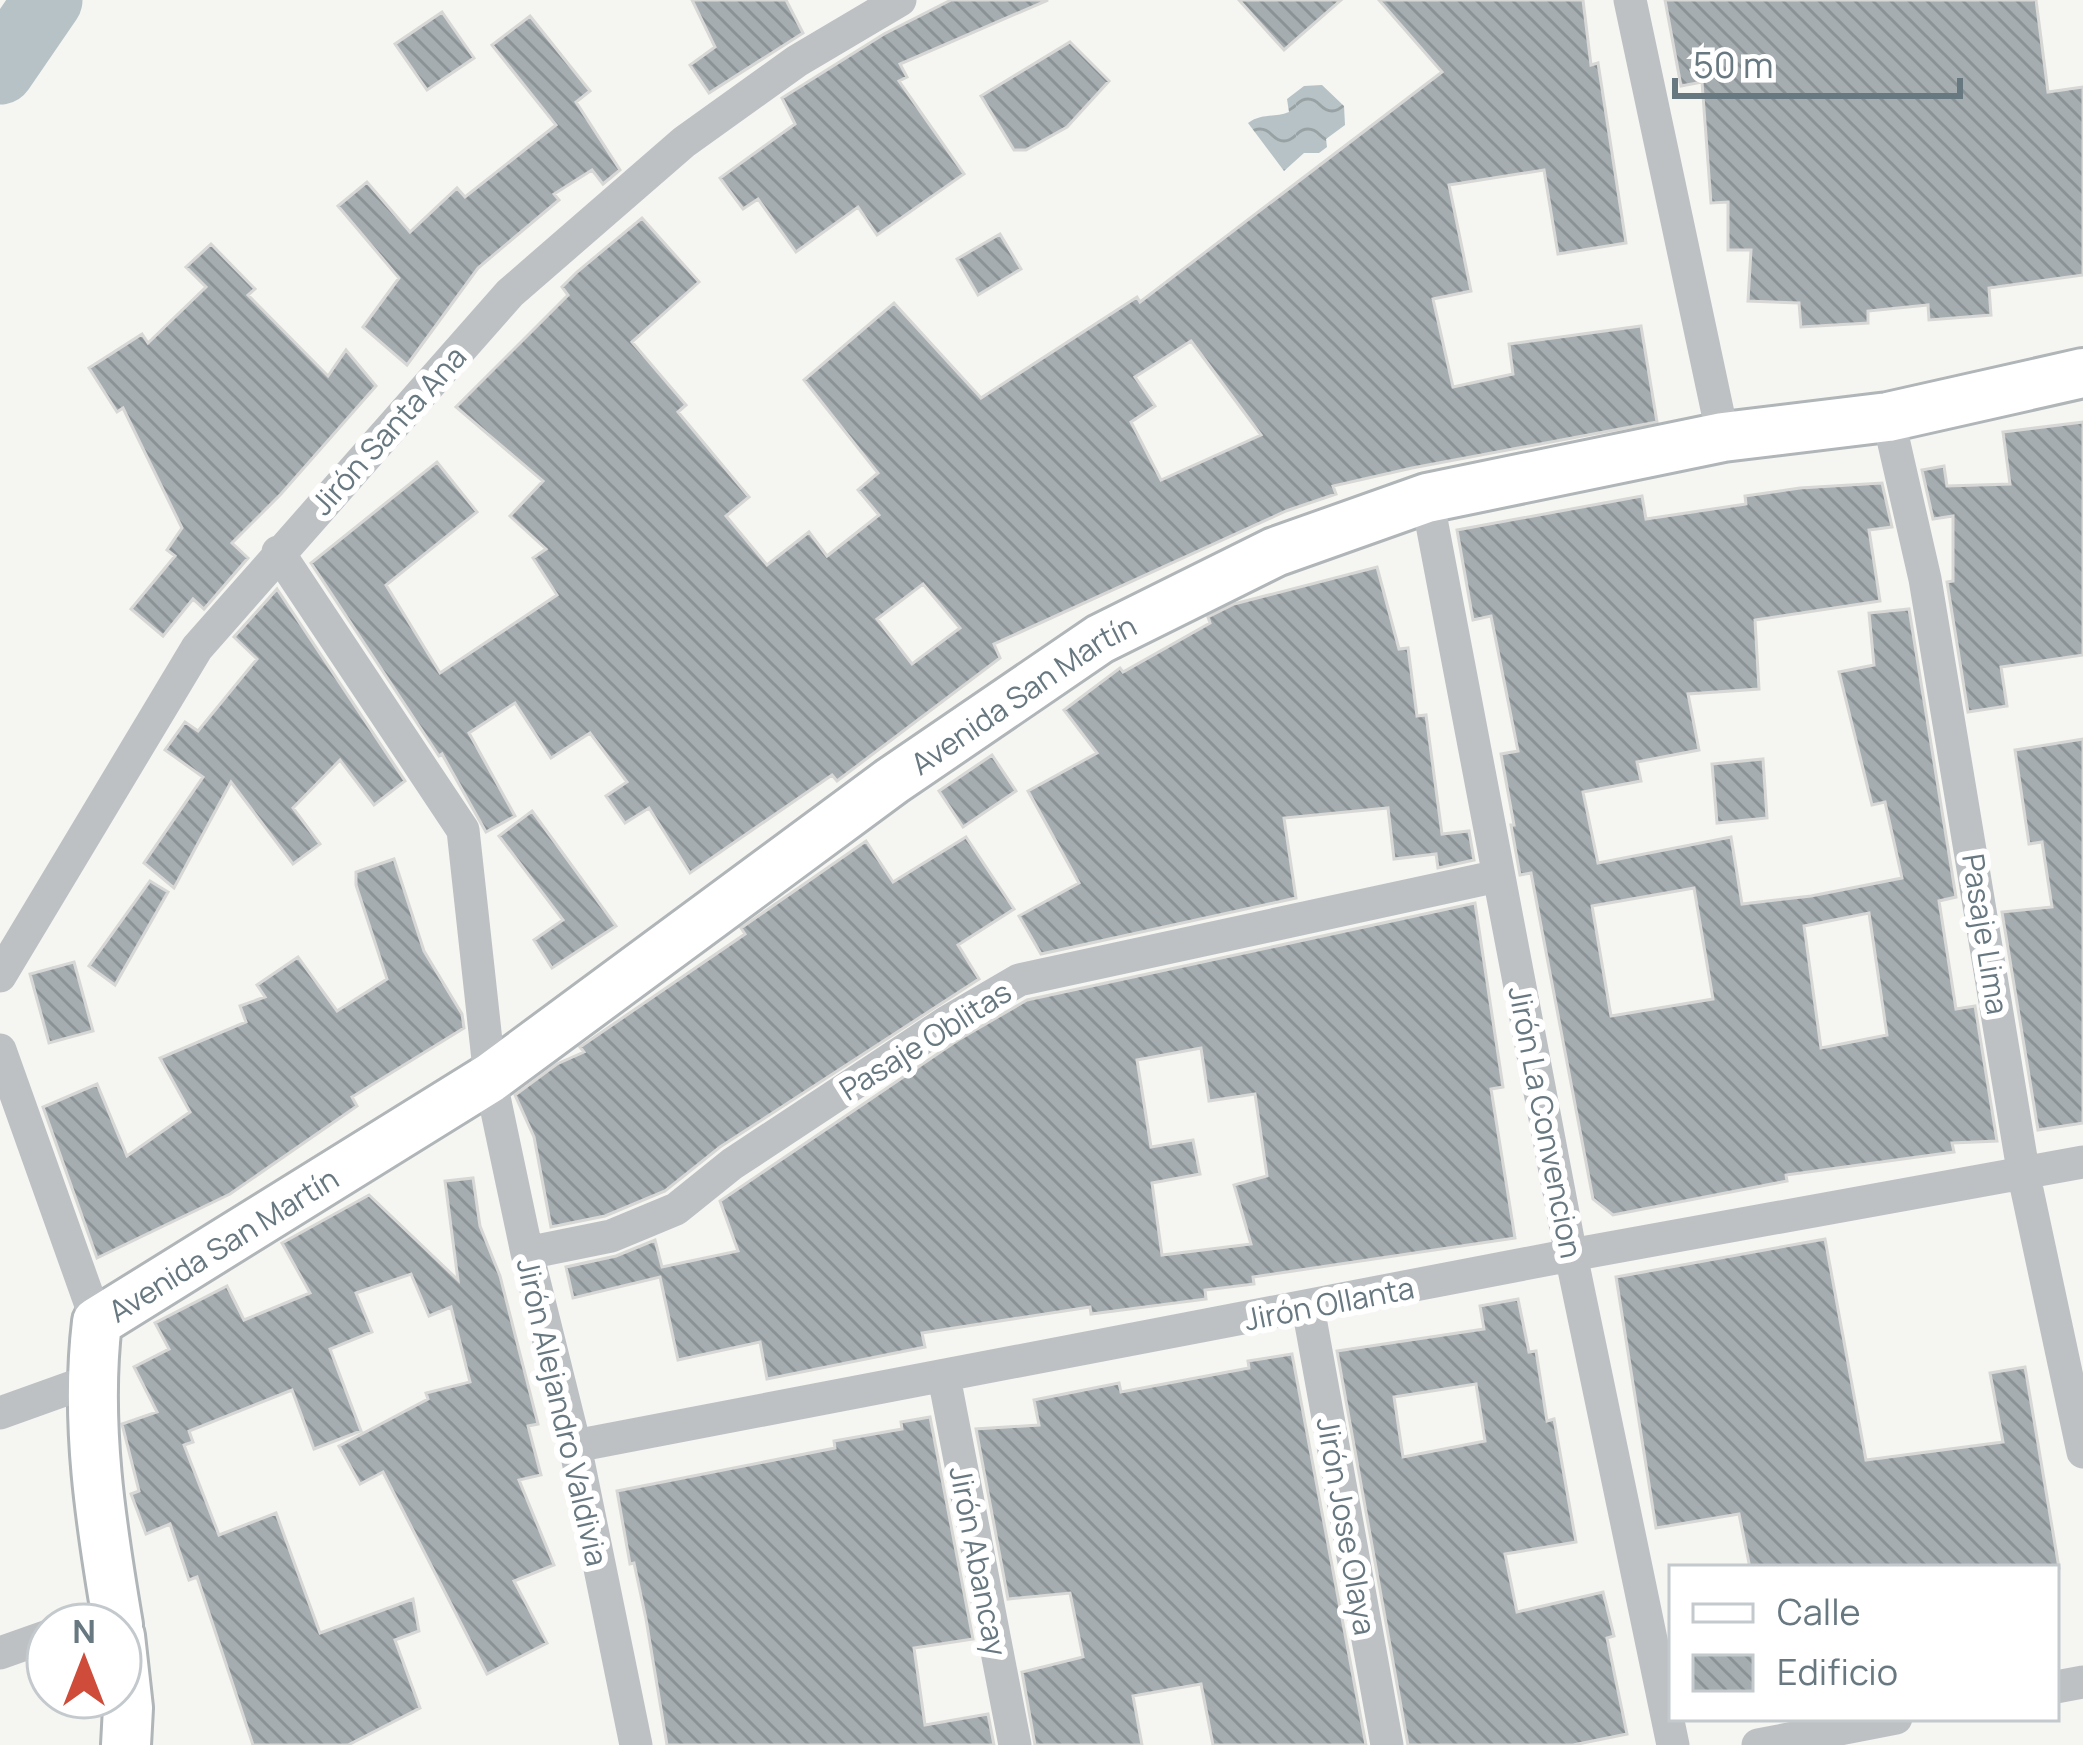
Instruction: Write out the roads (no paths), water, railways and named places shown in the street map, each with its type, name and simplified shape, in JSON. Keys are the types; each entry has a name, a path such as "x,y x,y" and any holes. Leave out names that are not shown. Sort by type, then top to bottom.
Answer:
{"main road":[{"name":"Avenida San Martín","path":"97,1322 490,1078 892,781 1100,638 1274,552 1427,498 1723,437 1888,417 2083,374"},
{"path":"97,1322 92,1380 106,1601"}],"street":[{"name":"Jirón Santa Ana","path":"0,976 197,648 510,293 684,142 797,61 900,0"},
{"path":"1630,0 1723,437"},
{"name":"Pasaje Lima","path":"1888,417 1925,579 1960,769 2024,1176 2083,1452"},
{"name":"Jirón La Convencion","path":"1427,498 1571,1255 1673,1745"},
{"name":"Jirón Alejandro Valdivia","path":"278,552 463,830 490,1078 637,1745"},
{"name":"Pasaje Oblitas","path":"527,1253 610,1236 676,1208 790,1125 1019,980 1498,877"},
{"path":"0,1051 97,1322"},
{"name":"Jirón Ollanta","path":"575,1447 1571,1255 2083,1162"},
{"name":"Jirón Jose Olaya","path":"1308,1307 1387,1745"},
{"name":"Jirón Abancay","path":"944,1377 1016,1745"},
{"path":"0,1413 92,1380"},
{"path":"1758,1745 1881,1721"}],"water":[{"path":"1322,85 1344,106 1345,125 1326,139 1327,147 1319,153 1304,153 1284,171 1248,123 1289,112 1287,99 1304,86"}],"waterway":[{"path":"0,70 48,0"}]}
